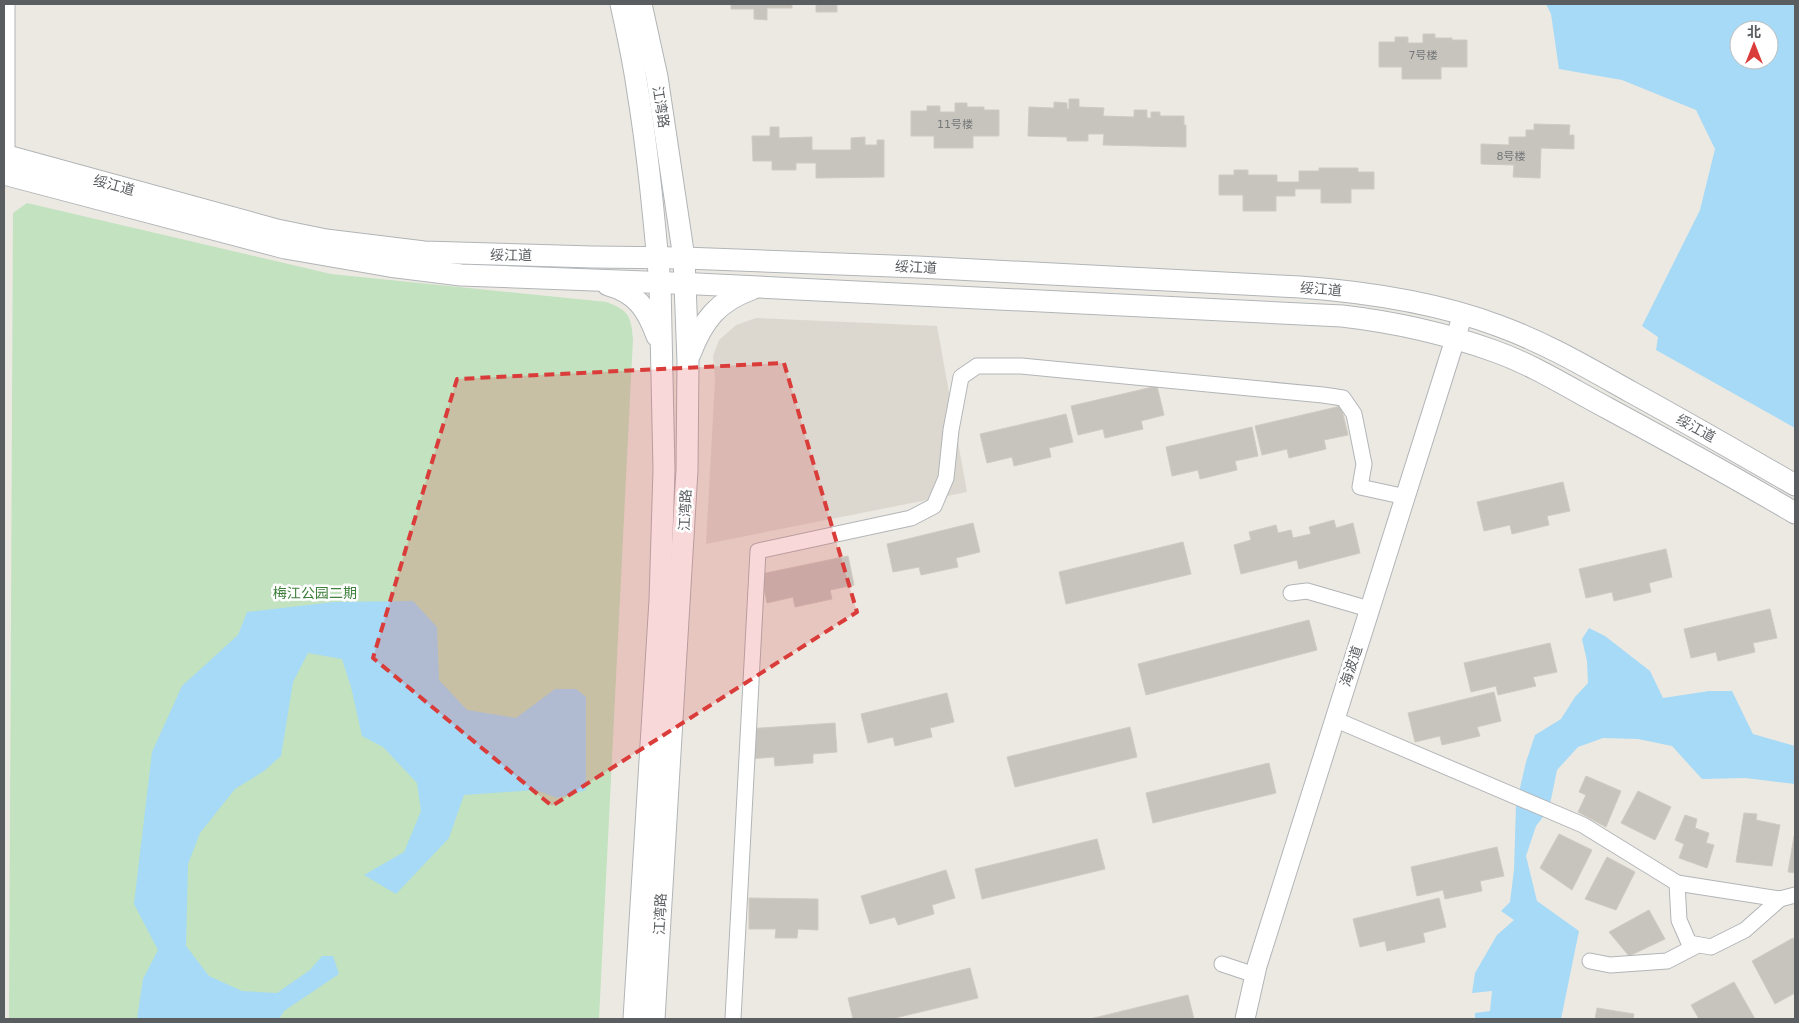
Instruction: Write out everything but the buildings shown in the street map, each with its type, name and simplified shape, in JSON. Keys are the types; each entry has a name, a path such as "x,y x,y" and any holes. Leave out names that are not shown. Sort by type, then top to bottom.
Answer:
{"main road":[{"path":"4,4 4,170"},
{"name":"江湾路","path":"621,4 637,86 652,196 658,258 657,286 662,360 664,470 660,600 634,1019"},
{"name":"江湾路","path":"641,4 657,77 689,288 686,480 654,1019"},
{"name":"绥江道","path":"4,155 277,230 326,240 424,252 684,258 958,269 1344,290 1405,300 1463,314 1498,325 1546,345 1795,485"},
{"name":"绥江道","path":"4,174 285,248 389,266 461,275 689,288 756,287 1342,316 1412,326 1495,351 1533,368 1729,474 1791,510"},
{"path":"592,257 620,266 640,275 657,286 675,318 688,362"},
{"path":"662,360 670,328 689,288 733,267 756,261"},
{"path":"592,281 616,287 632,296 644,307 650,316 662,360"},
{"path":"688,362 699,334 715,310 738,294 756,287"}],"street":[{"name":"海波道","path":"1245,1019 1255,975 1334,719 1463,314"},
{"path":"733,1019 758,550 911,518 934,506 946,478 951,430 961,377 977,366 1021,366 1323,394 1343,398 1354,414 1364,464 1360,487 1406,497"},
{"path":"1291,593 1307,591 1369,608"},
{"path":"1334,719 1584,825 1677,883 1780,899 1795,895"},
{"path":"1677,883 1679,920 1689,943 1698,945 1711,947 1745,930 1780,899"},
{"path":"1590,961 1610,965 1667,961 1698,945"},
{"path":"1222,964 1255,975"}],"highlighted area":[{"path":"784,363 857,612 552,806 373,658 457,379"}],"shaded area":[{"path":"756,318 937,326 967,492 706,544 715,379 713,356 719,340 736,325"}],"green space":[{"name":"梅江公园二期","path":"27,203 331,274 607,302 620,308 628,315 633,339 599,1019 9,1019 13,213"}],"water":[{"path":"1546,4 1795,4 1795,428 1656,350 1658,337 1642,326 1700,210 1715,149 1696,110 1622,80 1559,69 1551,14"},
{"path":"413,601 437,627 439,680 467,710 516,718 555,689 576,689 586,697 586,790 557,798 536,790 464,795 449,838 396,894 364,875 404,852 421,811 417,783 383,747 362,736 351,687 342,659 308,653 293,682 281,756 264,771 235,789 200,833 188,864 186,946 209,976 242,991 277,993 310,970 322,956 333,956 339,974 284,1011 279,1019 137,1019 143,979 158,950 134,904 152,752 182,686 238,635 247,612 334,602"},
{"path":"1589,628 1605,636 1650,671 1663,698 1709,691 1732,691 1753,734 1795,746 1795,784 1745,778 1702,779 1672,746 1638,739 1603,738 1578,747 1557,770 1549,809 1536,826 1526,856 1537,901 1579,931 1561,1019 1475,1019 1475,1013 1490,1011 1492,991 1472,993 1475,973 1497,935 1514,920 1501,911 1510,902 1514,870 1516,805 1526,762 1535,735 1561,719 1575,697 1588,683 1587,661 1582,639"}]}
